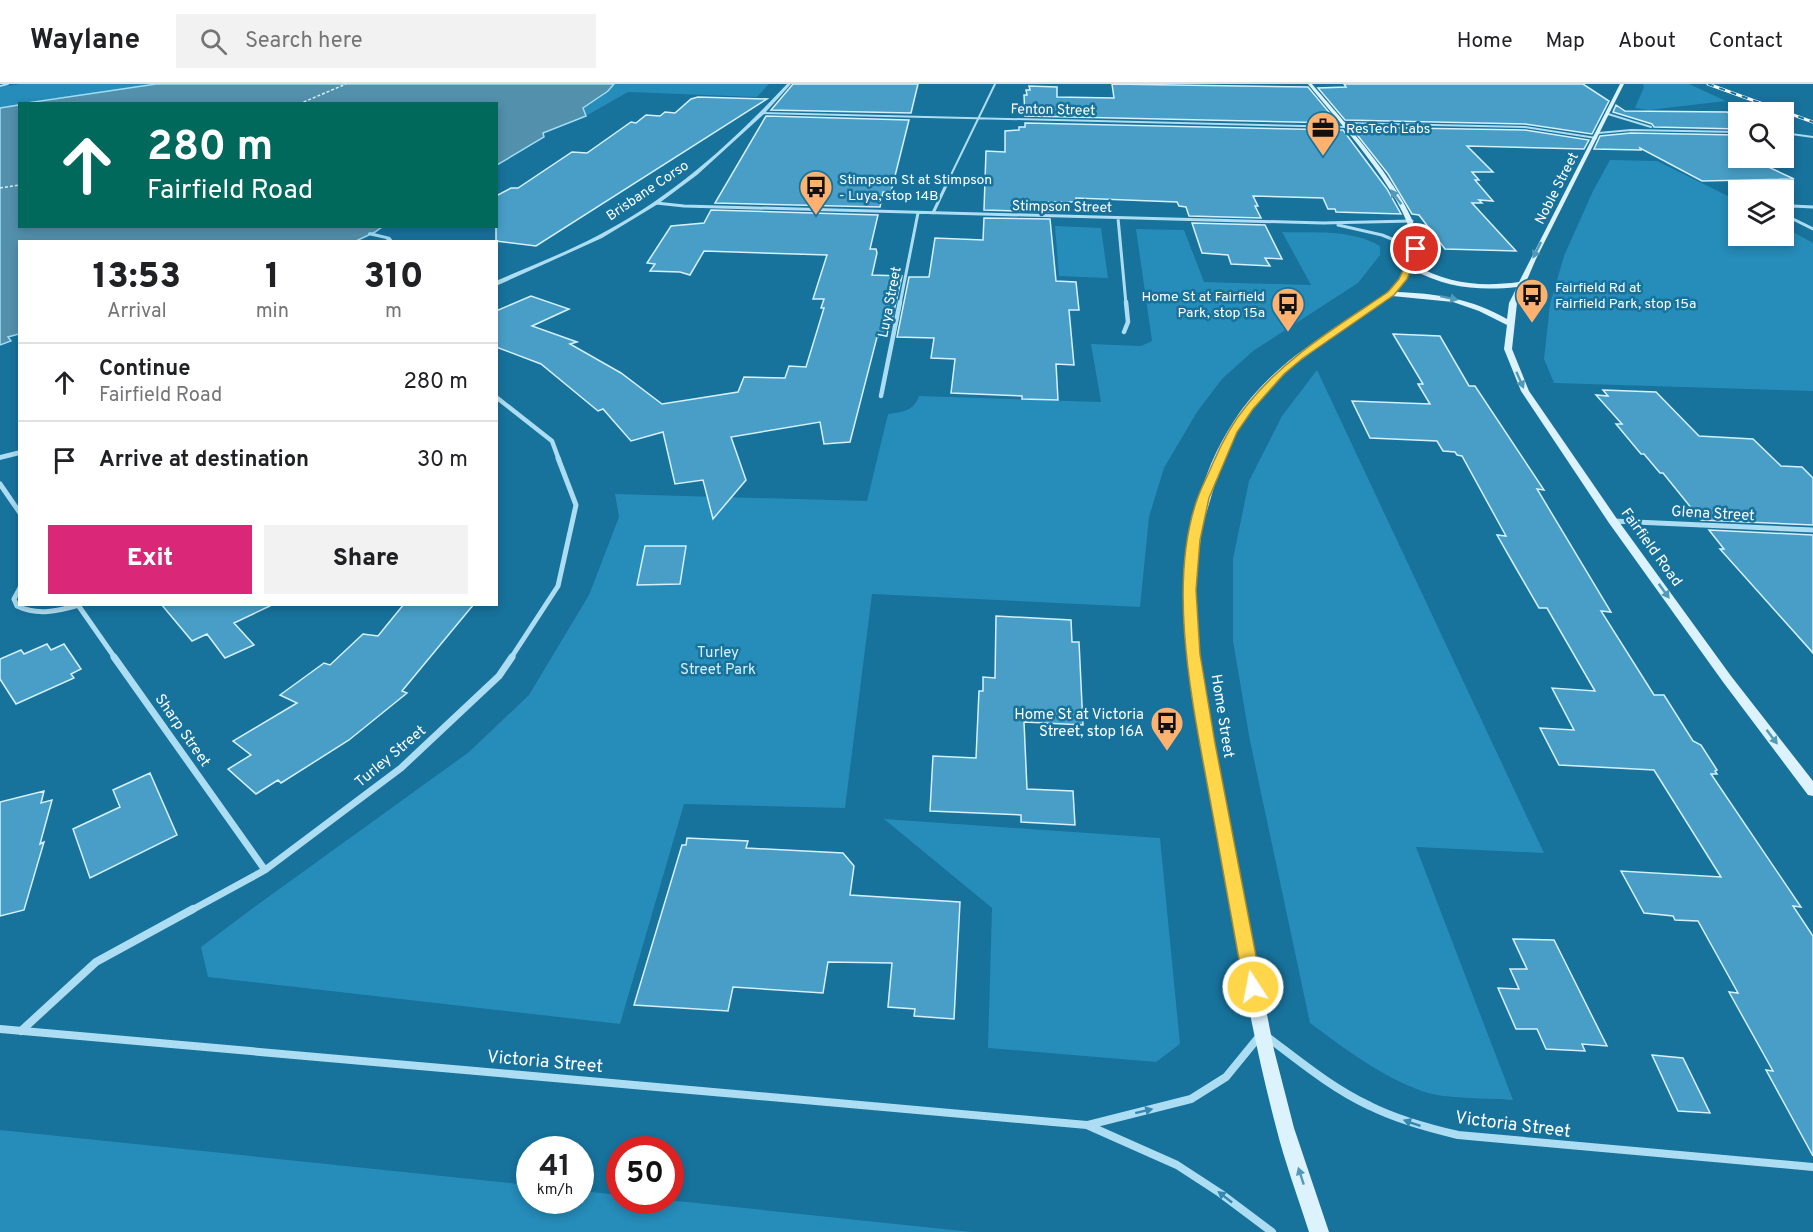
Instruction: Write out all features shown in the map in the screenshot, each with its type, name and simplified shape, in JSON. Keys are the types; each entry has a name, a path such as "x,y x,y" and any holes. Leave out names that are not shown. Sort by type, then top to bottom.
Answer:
{"main road":[{"path":"1310,84 1401,202 1412,221 1416,249 1410,266 1435,279 1461,286 1497,288 1522,284"},
{"name":"Noble Street","path":"1513,303 1622,84"},
{"name":"Home Street","path":"1319,1232 1286,1129 1262,1033 1207,743 1193,654 1190,590 1194,540 1203,498 1215,468 1232,432 1250,407 1281,372 1300,356 1391,294 1410,266"},
{"path":"1391,294 1444,297 1496,315 1510,324"},
{"name":"Fairfield Road","path":"1513,303 1508,349 1525,391 1613,521 1727,679 1813,792"}],"street":[{"path":"0,86 8,84"},
{"name":"Brisbane Corso","path":"498,283 594,241 656,203 695,174 762,113 789,84"},
{"path":"933,213 995,84"},
{"name":"Fenton Street","path":"762,113 1525,127 1597,135 1670,130 1728,132"},
{"name":"Fenton Street","path":"1608,114 1637,124 1670,130"},
{"path":"1794,134 1813,137"},
{"name":"Stimpson Street","path":"656,203 684,206 1323,223 1412,221"},
{"path":"1813,207 1792,206 1785,210 1793,219 1813,229"},
{"name":"Luya Street","path":"881,396 918,213"},
{"path":"1118,218 1128,322 1124,332"},
{"name":"Stimpson Street","path":"1323,223 1374,232 1416,249"},
{"name":"Turley Street","path":"21,1031 96,962 265,870 401,768 499,676 558,585 576,505 552,441 498,399"},
{"path":"0,458 18,453"},
{"path":"0,484 18,510"},
{"name":"Glena Street","path":"1613,521 1813,530"},
{"name":"Sharp Street","path":"18,592 14,599 16,606 25,611 39,613 74,606"},
{"name":"Sharp Street","path":"80,606 265,870"},
{"name":"Victoria Street","path":"0,1029 1087,1125 1177,1165 1220,1193 1272,1232"},
{"name":"Victoria Street","path":"1087,1125 1191,1099 1226,1077 1262,1033 1333,1084 1383,1113 1429,1129 1469,1138 1813,1167"}],"green space":[{"path":"20,84 156,84 34,102 18,102 18,125 0,128 0,87"},
{"path":"614,84 769,84 757,97 628,92 586,116 583,108 608,91"},
{"path":"1643,84 1689,84 1726,101 1649,110 1635,108 1644,87"},
{"path":"1610,160 1657,161 1728,196 1728,246 1794,246 1794,233 1813,243 1813,391 1554,383 1544,359 1550,304 1564,256 1593,191"},
{"path":"1055,226 1101,228 1108,278 1059,276"},
{"name":"Turley Street Park","path":"1136,229 1184,230 1204,282 1311,285 1282,232 1345,234 1380,246 1380,255 1358,283 1253,351 1222,379 1197,412 1164,468 1149,517 1140,607 872,594 845,808 684,804 620,1024 208,977 201,947 469,752 529,695 589,595 619,517 615,494 867,501 888,414 911,408 919,396 1101,402 1091,344 1141,346 1152,341"},
{"path":"1317,370 1544,853 1416,847 1513,1100 1455,1097 1433,1094 1409,1086 1379,1071 1310,1023 1250,741 1233,641 1233,559 1249,481 1282,416"},
{"path":"884,819 1160,838 1180,1044 1156,1062 988,1048 992,908"},
{"path":"0,1130 516,1184 516,1214 594,1214 594,1192 606,1194 606,1214 684,1214 684,1202 972,1232 0,1232"}],"shaded area":[{"path":"156,84 614,84 608,91 583,108 586,116 543,133 544,137 498,164 498,102 34,102"},
{"path":"18,105 18,228 381,228 358,240 18,240 18,334 8,337 11,341 0,345 0,108"}],"building":[{"path":"793,84 918,84 911,113 771,110"},
{"path":"1112,84 1308,87 1338,123 1025,116 1024,95 1027,95 1026,90 1030,90 1029,86 1057,87 1057,97 1114,98"},
{"path":"1344,84 1583,84 1609,101 1592,134 1525,124 1345,120 1318,88 1346,87"},
{"path":"698,97 767,99 536,246 496,240 498,195 511,188 518,188 572,152 587,153 631,122 636,123 646,115 660,116 665,112 675,113 691,99"},
{"path":"1616,105 1625,111 1727,112 1728,129 1654,127 1652,124 1613,112"},
{"path":"766,116 909,120 891,192 883,192 880,207 715,203"},
{"path":"1025,123 1343,130 1387,189 1401,214 1336,212 1335,209 1328,209 1323,198 1253,196 1261,218 1189,216 1186,207 1179,206 1177,202 1076,198 1076,202 1049,202 1050,212 984,210 986,151 1005,152 1005,131 1019,130 1019,127 1025,127"},
{"path":"1351,127 1525,130 1589,140 1584,149 1467,146 1493,172 1472,172 1479,180 1475,180 1493,201 1479,200 1482,203 1472,203 1516,251 1445,249 1419,215 1412,214 1388,174"},
{"path":"1631,133 1728,135 1728,168 1771,168 1794,179 1702,181 1640,148 1641,150 1594,149 1600,136"},
{"path":"711,210 878,215 870,249 876,249 877,253 872,275 902,276 888,337 877,337 850,442 824,444 820,422 731,437 746,480 713,519 703,480 675,484 663,432 631,441 603,409 598,411 541,364 498,348 498,310 531,296 569,309 532,326 577,342 570,344 621,373 662,404 738,392 744,377 785,378 789,366 806,367 824,308 821,308 824,299 813,299 827,255 704,251 690,275 680,272 650,271 655,264 647,263 671,226 704,223"},
{"path":"984,218 1050,219 1056,281 1076,282 1079,310 1069,310 1074,365 1056,364 1058,400 951,393 955,359 931,358 934,338 897,337 909,277 929,277 935,238 983,240"},
{"path":"1192,223 1265,225 1282,259 1265,258 1270,266 1231,264 1228,255 1202,253"},
{"path":"1393,334 1440,336 1469,386 1475,386 1544,490 1537,489 1611,612 1601,611 1654,695 1664,695 1693,741 1701,745 1717,770 1715,771 1717,774 1711,774 1801,907 1793,906 1813,936 1813,1156 1766,1070 1773,1071 1729,992 1738,993 1698,921 1675,920 1673,916 1644,913 1621,871 1721,877 1654,770 1559,765 1540,728 1574,730 1552,688 1595,691 1547,608 1539,608 1497,535 1506,536 1462,456 1455,452 1443,451 1437,441 1370,438 1352,401 1430,404 1418,384 1423,384"},
{"path":"1603,390 1656,392 1699,436 1753,439 1781,466 1802,467 1813,478 1813,525 1701,520 1663,473 1660,473 1644,454 1641,454 1616,424 1622,424 1596,395 1608,396"},
{"path":"1709,530 1813,535 1813,653 1720,549 1724,549"},
{"path":"645,546 686,546 680,584 637,585"},
{"path":"163,606 270,606 234,623 254,645 225,658 207,634 192,641"},
{"path":"402,606 472,606 402,691 407,693 349,740 281,783 278,780 256,794 228,769 251,755 233,741 297,703 280,695 324,663 330,665 363,634 378,636"},
{"path":"996,616 1071,620 1072,642 1079,642 1083,725 1024,722 1027,789 1073,791 1075,825 1021,822 1021,815 930,811 933,756 976,758 979,691 983,691 983,677 995,678"},
{"path":"47,644 51,650 64,644 81,669 71,674 74,678 16,704 0,679 0,659 21,650 24,654"},
{"path":"150,773 177,835 90,878 73,829 120,807 113,790"},
{"path":"44,791 41,803 52,800 40,844 44,842 24,910 0,916 0,802"},
{"path":"687,838 748,841 746,848 843,853 854,866 850,895 960,902 954,1019 914,1016 915,1009 888,1007 892,963 828,962 823,993 733,987 728,1011 634,1005 682,845 686,845"},
{"path":"1513,939 1554,940 1607,1046 1582,1044 1585,1051 1546,1049 1537,1029 1516,1029 1498,988 1519,989 1510,969 1527,969"},
{"path":"1652,1055 1683,1058 1710,1113 1678,1111"}],"waterway":[{"path":"370,234 390,240"}],"ferry route":[{"path":"304,102 346,84"},
{"path":"0,188 18,185"}],"railway":[{"path":"1708,84 1813,122"}],"place":[{"name":"ResTech Labs","path":"1323,157"},
{"name":"Stimpson St at Stimpson - Luya, stop 14B","path":"816,216"},
{"name":"Fairfield Rd at Fairfield Park, stop 15a","path":"1532,324"},
{"name":"Home St at Fairfield Park, stop 15a","path":"1288,333"},
{"name":"Home St at Victoria Street, stop 16A","path":"1167,752"}],"route":[{"path":"1253,987 1207,743 1193,654 1190,590 1194,540 1203,498 1232,432 1250,407 1281,372 1300,356 1342,325 1391,294 1403,279 1416,249"}]}
